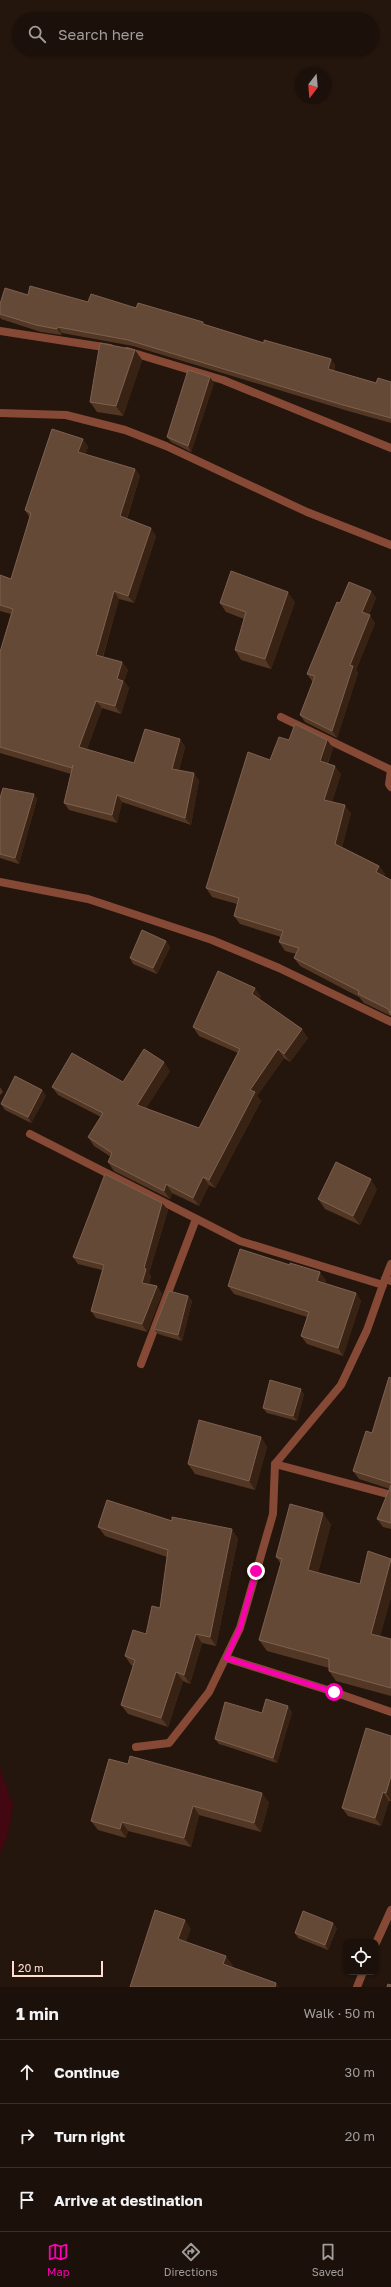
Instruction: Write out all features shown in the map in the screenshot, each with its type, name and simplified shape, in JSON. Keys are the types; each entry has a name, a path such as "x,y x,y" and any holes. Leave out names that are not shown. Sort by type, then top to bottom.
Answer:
{"street":[{"path":"0,331 131,351 223,380 391,448"},
{"path":"0,413 66,415 125,430 166,446 307,512 391,545"},
{"path":"281,717 391,770 389,777 389,784 391,787"},
{"path":"0,882 88,899 212,940 279,968 391,1022"},
{"path":"30,1134 240,1241 386,1282"},
{"path":"141,1364 196,1219"},
{"path":"136,1747 169,1742 210,1692 240,1628 273,1514 275,1464 340,1385 367,1330 386,1282 391,1264"},
{"path":"275,1464 391,1495"},
{"path":"226,1658 334,1692 391,1712"},
{"path":"378,1939 391,1910"},
{"path":"357,1987 362,1975"}],"shaded area":[{"path":"0,1767 13,1806 7,1838 0,1853"}],"building":[{"path":"30,286 88,302 91,294 136,308 138,303 203,322 203,324 264,343 264,340 331,359 328,369 376,383 378,378 391,382 391,418 128,340 58,327 57,329 36,325 0,314 0,304 5,288 28,295"},
{"path":"100,343 135,350 116,406 90,402"},
{"path":"188,370 210,377 188,446 167,437"},
{"path":"52,429 83,439 78,452 135,469 120,516 151,528 128,596 114,591 96,655 122,662 117,679 123,681 115,706 96,701 79,747 134,763 145,729 180,739 172,769 194,773 185,818 117,795 112,815 64,803 73,765 72,768 0,747 0,652 13,609 0,605 0,575 11,579 31,513 25,510"},
{"path":"231,571 288,592 265,659 235,650 246,612 220,603"},
{"path":"349,582 371,591 362,612 370,615 350,665 353,666 332,731 300,715 315,676 307,674 337,602 340,603"},
{"path":"295,724 327,740 320,761 335,766 324,800 345,805 335,844 379,866 376,872 391,880 391,1015 388,1009 358,994 359,991 294,958 299,948 279,942 283,931 234,916 239,898 206,888 248,752 270,760 279,737 289,740"},
{"path":"3,788 34,794 15,858 0,854 0,798"},
{"path":"142,930 166,941 153,968 130,958"},
{"path":"218,971 255,988 252,994 302,1029 284,1054 278,1049 250,1090 255,1092 209,1180 203,1177 193,1198 166,1184 164,1191 108,1162 112,1153 88,1137 103,1113 52,1087 72,1053 123,1082 144,1049 164,1062 137,1105 199,1128 240,1049 193,1027"},
{"path":"15,1076 42,1090 28,1117 1,1104"},
{"path":"336,1162 371,1179 353,1216 318,1199"},
{"path":"105,1174 162,1203 144,1268 146,1269 142,1283 157,1286 142,1324 91,1311 104,1265 73,1257"},
{"path":"240,1249 290,1265 290,1263 320,1272 317,1281 356,1293 338,1348 301,1336 309,1312 228,1286"},
{"path":"169,1291 188,1296 178,1335 154,1329"},
{"path":"389,1377 391,1378 391,1483 353,1471 366,1431 372,1433"},
{"path":"270,1380 301,1389 293,1416 263,1408"},
{"path":"199,1420 261,1437 249,1481 188,1464"},
{"path":"391,1485 391,1523 377,1519"},
{"path":"107,1500 172,1521 172,1517 232,1529 210,1637 196,1634 184,1675 176,1672 161,1718 121,1705 135,1660 125,1656 133,1630 146,1634 152,1606 160,1608 168,1550 98,1527"},
{"path":"290,1504 323,1513 308,1570 360,1584 368,1551 391,1559 371,1634 391,1639 391,1688 329,1671 329,1659 259,1640 282,1559 276,1557"},
{"path":"266,1699 288,1706 273,1758 215,1739 225,1702 262,1713"},
{"path":"366,1728 391,1736 391,1776 386,1793 383,1792 375,1818 342,1808"},
{"path":"130,1756 262,1793 254,1823 193,1806 184,1838 122,1822 120,1829 91,1821 109,1759 128,1764"},
{"path":"155,1910 185,1920 178,1939 226,1956 223,1964 276,1983 275,1987 130,1987"},
{"path":"303,1911 333,1923 325,1945 295,1933"}],"route":[{"path":"256,1571 240,1628 226,1658 334,1692"}]}
